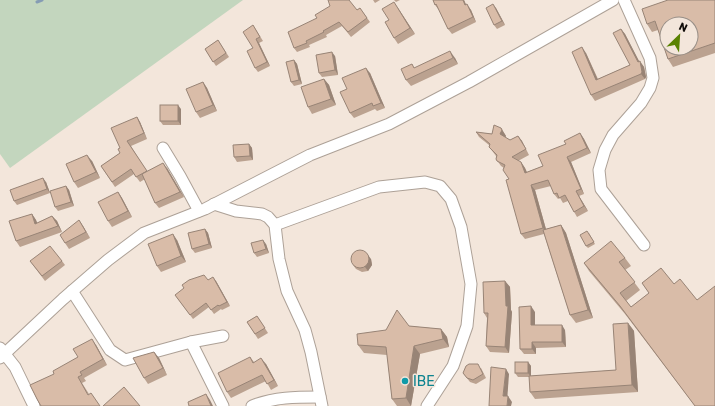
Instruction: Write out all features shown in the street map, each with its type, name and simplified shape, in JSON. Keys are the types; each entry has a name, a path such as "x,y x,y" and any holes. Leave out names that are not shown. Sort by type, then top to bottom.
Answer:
{"street":[{"path":"34,406 15,367 2,353 108,260 144,233 214,204 310,155 396,120 469,82 613,0"},
{"path":"624,0 650,58 653,78 650,88 641,103 613,135 605,150 599,170 601,189 644,245"},
{"path":"163,148 180,176 198,211"},
{"path":"275,225 379,187 425,182 440,186 451,199 461,227 471,284 468,326 453,366 427,406"},
{"path":"214,204 236,211 262,214 268,217 275,225 279,259 287,290 305,330 312,352 321,401 284,397 252,406"},
{"path":"72,291 110,350 125,360 191,342 223,336"},
{"path":"191,342 223,406"}],"green space":[{"path":"0,0 243,0 10,168 0,154"}],"building":[{"path":"328,0 349,0 357,10 360,8 367,18 348,32 339,22 306,41 307,43 294,48 288,32 317,18 315,15 330,6"},
{"path":"433,0 463,0 465,5 467,4 473,17 448,29"},
{"path":"668,0 715,0 715,43 699,48 699,16 659,16 659,33 655,21 647,24 642,9"},
{"path":"394,2 410,28 394,38 385,22 389,20 382,9"},
{"path":"493,4 502,21 494,25 486,8"},
{"path":"253,25 260,37 256,39 267,62 255,68 247,51 253,48 243,32"},
{"path":"621,29 638,62 640,61 642,72 641,74 591,95 572,52 582,47 596,80 630,65 613,33"},
{"path":"218,40 226,53 213,62 205,49"},
{"path":"450,51 453,58 406,80 401,69 412,64 414,68"},
{"path":"332,52 335,70 319,73 316,55"},
{"path":"667,56 677,56 668,59"},
{"path":"294,60 299,80 291,82 286,62"},
{"path":"366,68 381,103 373,106 372,103 350,113 340,92 347,89 342,78"},
{"path":"324,79 331,99 308,107 301,87"},
{"path":"203,82 213,105 196,112 186,89"},
{"path":"160,105 178,105 178,121 160,121"},
{"path":"137,117 144,133 127,141 147,171 136,177 131,169 112,182 101,166 120,153 118,149 120,148 111,128"},
{"path":"494,125 501,128 502,130 500,134 510,140 518,136 526,149 512,157 521,162 525,173 543,166 538,155 566,144 564,141 580,133 587,148 567,157 581,189 576,191 584,206 574,212 565,195 559,198 557,193 554,194 548,180 531,185 543,228 521,234 506,180 509,179 503,170 505,165 497,161 497,155 489,147 490,144 476,132 492,134"},
{"path":"249,144 250,156 234,157 233,145"},
{"path":"87,155 96,172 74,182 66,164"},
{"path":"163,163 180,192 155,203 142,174"},
{"path":"43,178 47,189 14,201 10,190"},
{"path":"66,186 71,202 55,207 50,191"},
{"path":"118,192 128,211 108,221 98,202"},
{"path":"32,214 35,224 52,216 58,226 16,241 9,221"},
{"path":"79,220 86,232 65,243 60,235"},
{"path":"561,225 588,310 570,315 543,230"},
{"path":"205,229 209,244 192,249 188,233"},
{"path":"587,231 594,242 586,246 580,235"},
{"path":"173,234 181,256 157,266 148,244"},
{"path":"263,240 266,249 254,253 251,243"},
{"path":"611,241 625,258 619,262 635,282 620,293 631,307 649,293 642,283 661,268 674,284 680,279 697,300 715,286 715,406 695,406 620,306 584,263"},
{"path":"50,246 62,261 42,276 30,261"},
{"path":"360,250 366,253 369,259 366,265 360,268 354,265 351,259 354,253"},
{"path":"204,275 208,280 213,277 227,302 219,306 218,305 211,310 206,303 190,315 175,295 184,288 182,285 189,280"},
{"path":"505,281 506,306 508,306 505,347 486,346 488,313 484,313 483,282"},
{"path":"531,306 531,325 562,325 562,342 532,342 532,349 520,349 519,307"},
{"name":"IBE","path":"397,310 409,326 441,329 443,339 414,346 406,398 392,399 386,347 358,345 357,334 386,330"},
{"path":"257,316 265,328 255,334 247,322"},
{"path":"628,323 632,385 530,392 529,376 616,370 613,324"},
{"path":"92,339 103,359 80,372 82,375 78,377 88,395 91,393 100,406 41,406 30,385 54,374 53,371 78,357 73,349"},
{"path":"154,352 163,368 144,378 133,358"},
{"path":"250,357 253,363 261,358 274,380 267,384 262,375 227,392 218,373"},
{"path":"515,362 528,362 528,373 515,373"},
{"path":"469,364 478,364 483,374 473,380 467,378 463,373 466,366"},
{"path":"491,367 506,369 503,396 508,396 507,406 489,406"},
{"path":"124,387 140,406 103,406"},
{"path":"206,394 211,406 189,406 188,402"}],"waterway":[{"path":"37,2 42,0"}],"place":[{"name":"IBE","path":"405,381"}]}
